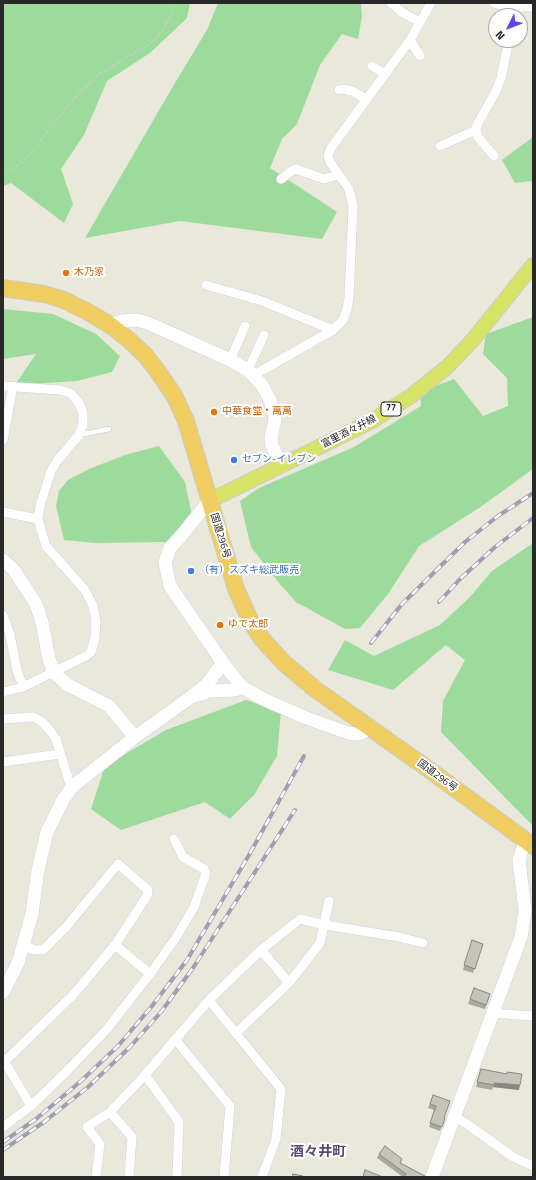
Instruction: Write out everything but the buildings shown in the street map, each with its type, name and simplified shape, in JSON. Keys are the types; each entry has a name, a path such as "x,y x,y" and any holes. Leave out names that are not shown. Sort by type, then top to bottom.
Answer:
{"highway":[{"name":"国道296号","path":"3,288 44,294 64,300 110,325 145,355 175,397 186,421 236,589 251,622 262,639 292,671 314,689 431,771 529,843"}],"main road":[{"name":"富里酒々井線","path":"209,501 372,421 396,406 447,367 472,341 533,265"}],"street":[{"path":"391,3 403,13 420,22"},
{"path":"252,373 333,330 343,320 349,297 353,206 349,189 330,162 328,156 331,148 410,40 431,3"},
{"path":"494,3 510,8"},
{"path":"410,40 420,56"},
{"path":"494,156 478,137 476,130 477,125 496,91 501,78 507,48"},
{"path":"372,66 385,74"},
{"path":"339,90 343,89 352,91 366,99"},
{"path":"440,146 476,130"},
{"path":"281,179 292,170 296,169 324,179 338,174"},
{"path":"206,284 262,300 333,330"},
{"path":"110,325 122,321 137,320 148,323 230,360 252,373 269,398 274,411 275,420 272,446 282,466"},
{"path":"230,360 245,326"},
{"path":"252,373 264,335"},
{"path":"3,386 60,390 70,393 79,403 83,413 83,425 79,435 57,460 51,472 40,506 38,519 46,546 85,590 93,606 96,622 95,638 91,652 86,656 23,687 3,692"},
{"path":"3,440 13,386"},
{"path":"209,501 170,548 165,562 170,586 223,663 242,687 263,699 304,717 348,732 358,734 362,733 368,728"},
{"path":"3,512 38,519"},
{"path":"3,560 14,570 36,604 42,622 49,659 54,673 68,685 109,706 135,737"},
{"path":"3,615 10,635 17,670 23,687"},
{"path":"3,992 18,963 32,914 38,870 47,832 63,800 72,786 135,737 191,697 212,678 223,663"},
{"path":"191,697 210,691 235,690 242,687"},
{"path":"3,719 33,717 41,721 56,739 69,781 72,786"},
{"path":"3,762 60,754"},
{"path":"3,1127 31,1106 107,1029 150,974 177,936 194,907 206,873 204,869 183,857 174,839"},
{"path":"432,1177 520,937 526,911 519,860 529,843"},
{"path":"23,945 35,950 43,950 66,927 118,864 148,890 147,896 115,945 74,994 4,1062 31,1106"},
{"path":"236,1033 289,983 320,943 329,901"},
{"path":"96,1177 100,1144 87,1128 110,1112 145,1075 209,1000 261,950 300,919 325,925 399,937 423,943"},
{"path":"115,945 150,974"},
{"path":"261,950 289,983"},
{"path":"209,1000 281,1089 276,1139 262,1177"},
{"path":"491,1013 533,1016"},
{"path":"175,1039 230,1106 224,1177"},
{"path":"145,1075 180,1122 177,1177"},
{"path":"110,1112 132,1137 129,1177"},
{"path":"454,1117 464,1122 513,1157 533,1166"}],"lane":[{"path":"79,435 109,430"}],"path":[{"path":"3,174 18,165 29,154 70,103 100,73 150,44 162,32 171,14 174,3"}],"green space":[{"path":"3,3 190,3 187,18 150,53 107,81 84,135 61,169 73,204 64,223 11,183 3,186"},
{"path":"218,3 361,3 362,16 358,39 342,34 320,65 297,124 282,139 270,168 337,212 322,239 180,221 85,238 207,30"},
{"path":"533,137 533,181 515,183 502,160"},
{"path":"3,309 53,314 96,334 120,356 112,372 77,381 15,385 36,354 3,359"},
{"path":"533,317 533,469 479,508 419,546 388,594 360,628 345,629 296,602 251,547 240,501 259,488 354,447 421,406 420,392 454,379 483,416 508,406 507,378 483,354 486,334"},
{"path":"159,446 185,482 192,516 181,532 166,542 96,543 64,540 56,506 59,491 68,480 89,469 125,455"},
{"path":"533,543 533,826 441,732 443,701 465,660 446,645 393,690 328,670 345,640 374,656 440,625 470,597 492,571"},
{"path":"246,700 281,712 277,756 254,795 230,819 205,802 121,830 91,809 105,766 166,730"}],"railway":[{"path":"371,643 402,604 465,542 498,516 533,493"},
{"path":"439,602 460,579 495,547 533,518"},
{"path":"3,1142 36,1119 81,1081 118,1046 152,1006 187,960 249,855 304,756"},
{"path":"3,1150 44,1122 88,1087 129,1048 161,1012 193,968 295,810"}],"place":[{"name":"木乃家","path":"66,273"},
{"name":"中華食堂・萬萬","path":"214,412"},
{"name":"セブン-イレブン","path":"234,460"},
{"name":"（有）スズキ総武販売","path":"191,571"},
{"name":"ゆで太郎","path":"220,625"}],"district":[{"name":"酒々井町","path":"318,1153"}]}
